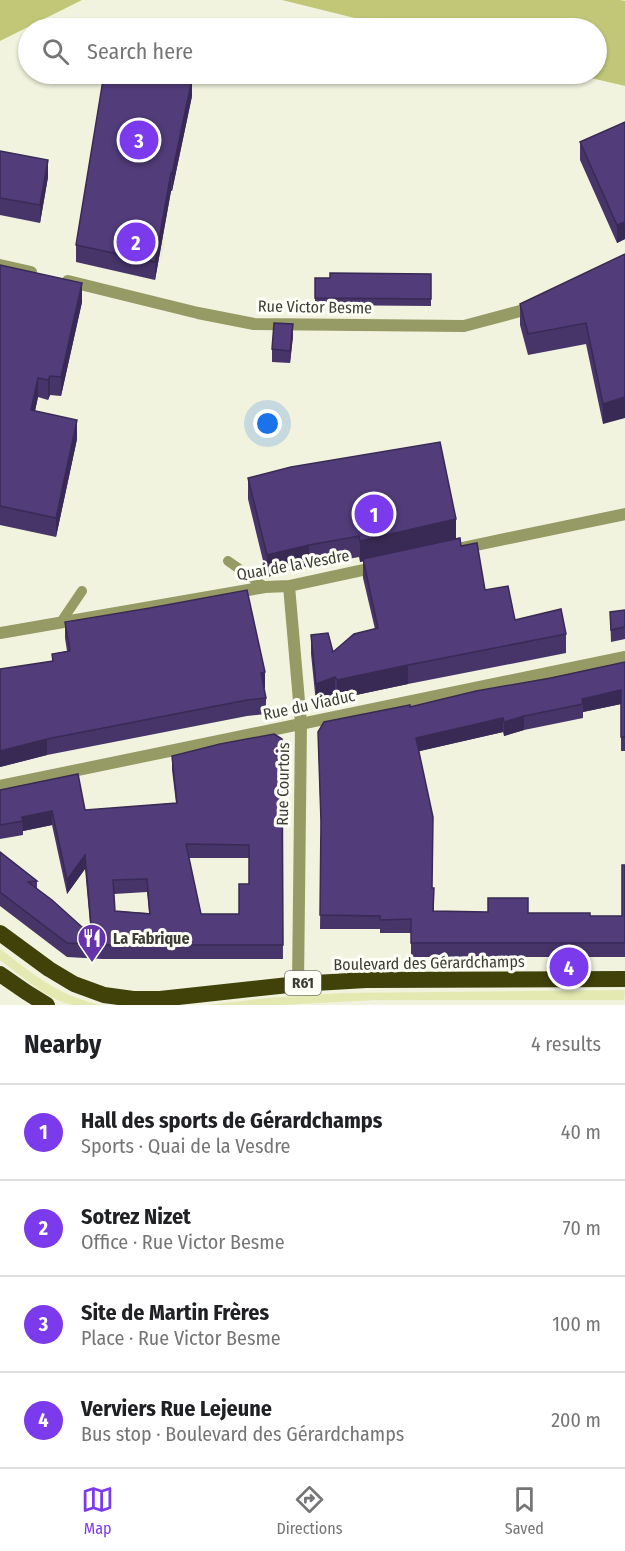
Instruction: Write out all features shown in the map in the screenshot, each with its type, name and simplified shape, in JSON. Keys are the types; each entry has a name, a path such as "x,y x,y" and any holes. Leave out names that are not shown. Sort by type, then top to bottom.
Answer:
{"highway":[{"name":"Boulevard des Gérardchamps","path":"0,933 49,969 74,984 105,995 133,999 160,999 298,984 366,981 625,979"},
{"path":"0,974 47,1005"}],"street":[{"name":"Rue Victor Besme","path":"0,265 198,313 254,324 464,326 547,302"},
{"path":"449,551 625,514"},
{"name":"Quai de la Vesdre","path":"0,633 265,587 289,586 392,563"},
{"name":"Rue Courtois","path":"289,586 301,724 298,984"},
{"name":"Rue du Viaduc","path":"0,786 625,657"}],"lane":[{"path":"228,561 265,587"},
{"path":"61,622 82,591"}],"green space":[{"path":"0,0 82,0 46,18 18,18 18,32 0,41"},
{"path":"282,0 625,1 625,86 607,82 607,18 355,18"},
{"path":"0,949 51,986 74,997 100,1005 72,1005 54,998 0,960"},
{"path":"625,990 624,1000 376,1000 283,1005 208,1005 266,998 343,993"}],"building":[{"path":"102,84 191,84 171,173 155,262 76,245"},
{"path":"625,122 625,222 617,225 580,142"},
{"path":"0,151 48,160 40,205 0,198"},
{"path":"625,254 625,397 603,404 586,323 528,334 520,304"},
{"path":"0,265 82,283 61,377 50,376 48,380 38,378 31,410 77,420 56,518 0,506"},
{"path":"330,273 431,274 431,299 315,298 315,278 330,278"},
{"path":"274,323 293,324 290,351 272,349"},
{"path":"440,442 456,519 360,541 359,536 267,555 248,478 291,467"},
{"path":"460,538 461,546 477,543 485,590 508,586 515,620 561,609 566,634 337,680 335,677 316,684 311,635 328,633 333,652 354,634 378,628 363,559"},
{"path":"247,590 265,672 261,673 266,698 47,739 0,751 0,669 53,661 52,654 70,651 65,622"},
{"path":"625,610 625,627 611,630 610,612"},
{"path":"625,662 625,737 621,737 621,690 582,699 583,704 504,722 503,718 416,738 433,817 433,911 488,912 488,898 528,898 528,913 590,913 590,916 622,916 622,865 625,865 625,943 411,943 411,919 380,920 380,916 320,915 321,821 318,732 324,722 410,705 410,707 476,691"},
{"path":"274,734 282,739 283,945 67,943 0,892 0,852 37,881 28,882 92,936 85,855 67,880 52,811 22,817 23,821 0,825 0,790 78,774 85,810 177,803 172,756","holes":["186,844 249,845 249,884 239,884 239,914 201,914","147,879 150,914 115,911 113,880"]}],"place":[{"name":"Site de Martin Frères","path":"139,140"},
{"name":"Sotrez Nizet","path":"136,242"},
{"name":"Hall des sports de Gérardchamps","path":"374,514"},
{"name":"La Fabrique","path":"92,964"},
{"name":"Verviers Rue Lejeune","path":"569,967"}]}
